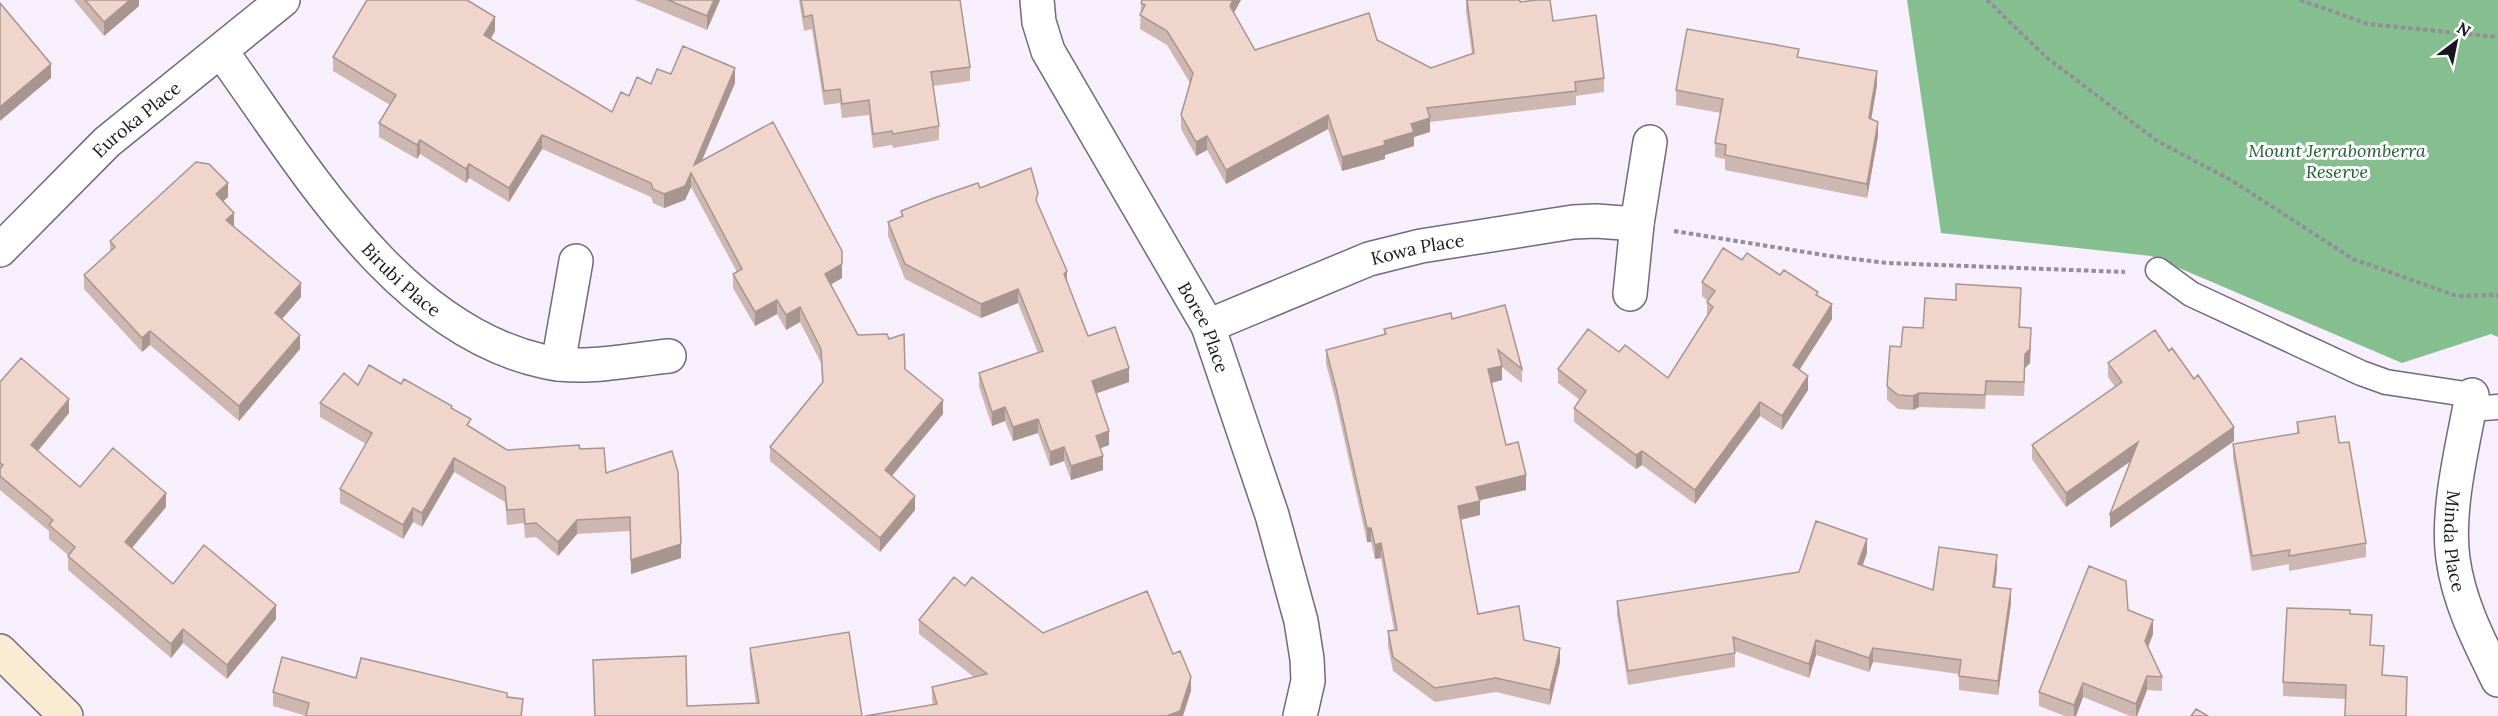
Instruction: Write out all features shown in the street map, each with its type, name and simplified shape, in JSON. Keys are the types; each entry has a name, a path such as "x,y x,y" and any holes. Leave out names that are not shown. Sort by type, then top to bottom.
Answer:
{"street":[{"name":"Euroka Place","path":"0,250 107,142 283,0"},
{"name":"Boree Place","path":"1037,0 1039,22 1048,51 1208,326 1282,549 1301,621 1308,681 1300,716"},
{"name":"Birubi Place","path":"221,51 356,236 434,308 470,332 524,356 558,364 586,364 669,356"},
{"path":"1630,294 1637,224 1650,142"},
{"name":"Kowa Place","path":"1208,326 1323,276 1393,252 1573,222 1637,224"},
{"path":"558,364 576,261"},
{"name":"Minda Place","path":"2480,404 2452,523 2453,559 2466,610 2498,680"},
{"path":"0,651 66,716"},
{"name":"Boree Place","path":"1308,681 1322,716"}],"lane":[{"path":"2165,276 2191,294 2375,379 2480,404"}],"path":[{"path":"1987,0 2046,57 2157,141 2231,180 2353,259 2457,296 2498,295"},
{"path":"2300,0 2368,24 2498,37"},
{"path":"1637,224 1830,256 1887,263 2101,270 2165,276"}],"green space":[{"name":"Mount Jerrabomberra Reserve","path":"1907,0 2498,0 2498,337 2491,334 2402,363 2151,256 1941,233"}],"building":[{"path":"85,0 130,0 104,22"},
{"path":"367,0 467,0 495,17 484,35 612,112 621,92 629,96 637,77 651,84 657,69 671,74 683,46 735,68 694,165 773,122 842,251 842,264 825,274 858,335 887,334 889,339 904,334 905,369 943,400 885,470 915,496 880,538 770,447 823,382 821,349 800,307 786,315 777,300 755,312 733,274 742,269 691,173 685,186 664,194 653,189 651,183 542,135 509,188 469,164 466,169 420,140 417,145 379,123 396,95 333,57"},
{"path":"668,0 714,0 707,16"},
{"path":"801,0 960,0 970,67 931,72 939,126 893,134 892,131 873,134 869,100 842,104 840,89 824,91 812,15 804,17"},
{"path":"1142,0 1233,0 1230,6 1255,50 1369,13 1377,40 1431,68 1474,53 1467,0 1520,0 1520,2 1550,0 1553,21 1596,15 1604,78 1575,82 1576,91 1427,108 1430,118 1411,124 1414,132 1384,141 1385,145 1342,157 1328,115 1226,170 1207,136 1196,142 1181,115 1193,73 1167,31 1140,15 1145,5 1141,3"},
{"path":"0,3 51,64 0,107"},
{"path":"1687,29 1799,49 1797,57 1877,71 1869,118 1878,122 1867,184 1725,155 1726,145 1715,143 1723,99 1676,90"},
{"path":"196,162 209,164 228,183 216,194 234,213 226,220 301,283 275,313 300,335 239,406 150,331 142,338 84,275 115,247 110,241"},
{"path":"1031,168 1038,193 1036,200 1067,271 1064,274 1088,336 1115,327 1129,368 1092,381 1109,431 1096,436 1103,456 1071,466 1064,447 1050,452 1038,419 1013,427 1005,407 992,412 979,373 1043,351 1018,289 981,304 905,264 888,222 903,216 901,211 934,198 978,183 980,188"},
{"path":"1723,248 1742,260 1747,253 1780,275 1784,270 1818,292 1816,295 1832,304 1793,365 1808,376 1782,416 1760,402 1695,490 1642,451 1636,455 1574,408 1586,391 1558,369 1588,329 1619,352 1625,345 1668,378 1713,307 1707,302 1715,291 1702,282"},
{"path":"1956,284 2021,288 2019,327 2031,328 2030,349 2025,354 2024,382 1986,381 1985,395 1919,393 1913,396 1898,395 1887,386 1890,346 1901,347 1903,327 1923,328 1925,298 1956,300"},
{"path":"1505,305 1522,369 1498,350 1502,366 1488,369 1506,445 1518,442 1526,475 1476,487 1480,501 1458,506 1478,614 1519,606 1524,640 1560,648 1550,690 1496,678 1435,688 1393,657 1388,631 1397,630 1381,543 1375,545 1371,528 1367,528 1326,350 1386,334 1384,329 1451,313 1452,319"},
{"path":"2155,330 2169,351 2172,348 2194,379 2198,375 2234,427 2110,514 2138,442 2066,493 2032,445 2122,382 2108,363"},
{"path":"21,358 69,399 31,445 80,487 113,448 166,493 125,542 173,584 204,545 276,605 227,665 183,629 171,644 68,556 75,547 49,525 53,520 0,476 0,469 3,465 0,463 0,382"},
{"path":"369,365 401,384 404,379 452,406 451,408 471,419 467,425 507,450 579,445 580,449 604,448 606,473 672,451 678,472 681,544 631,560 630,517 577,520 558,542 536,523 525,524 524,509 507,510 505,487 454,458 422,513 413,508 403,525 340,489 372,433 320,403 344,373 358,385"},
{"path":"2335,416 2339,443 2349,442 2366,543 2289,556 2290,550 2252,556 2233,444 2299,433 2297,422"},
{"path":"1816,521 1867,539 1858,564 1933,590 1939,547 1997,555 1993,587 2011,589 1998,681 1959,676 1961,660 1873,648 1869,658 1816,640 1809,664 1733,637 1735,653 1628,671 1617,601 1799,572"},
{"path":"2089,566 2126,581 2128,610 2153,620 2145,641 2162,677 2147,676 2136,704 2083,683 2074,705 2039,692"},
{"path":"954,577 965,586 972,577 1043,633 1147,591 1173,654 1180,651 1191,677 1180,711 1167,716 865,716 937,704 932,687 987,674 919,620"},
{"path":"2287,608 2350,610 2350,614 2372,615 2370,645 2384,646 2382,675 2407,677 2406,716 2345,716 2346,685 2283,682"},
{"path":"849,632 862,716 595,716 593,660 686,656 687,706 759,703 750,648"},
{"path":"282,657 356,678 361,658 507,693 507,697 523,699 521,716 306,716 309,703 273,692"},
{"path":"2196,709 2208,716 2191,716"}]}
